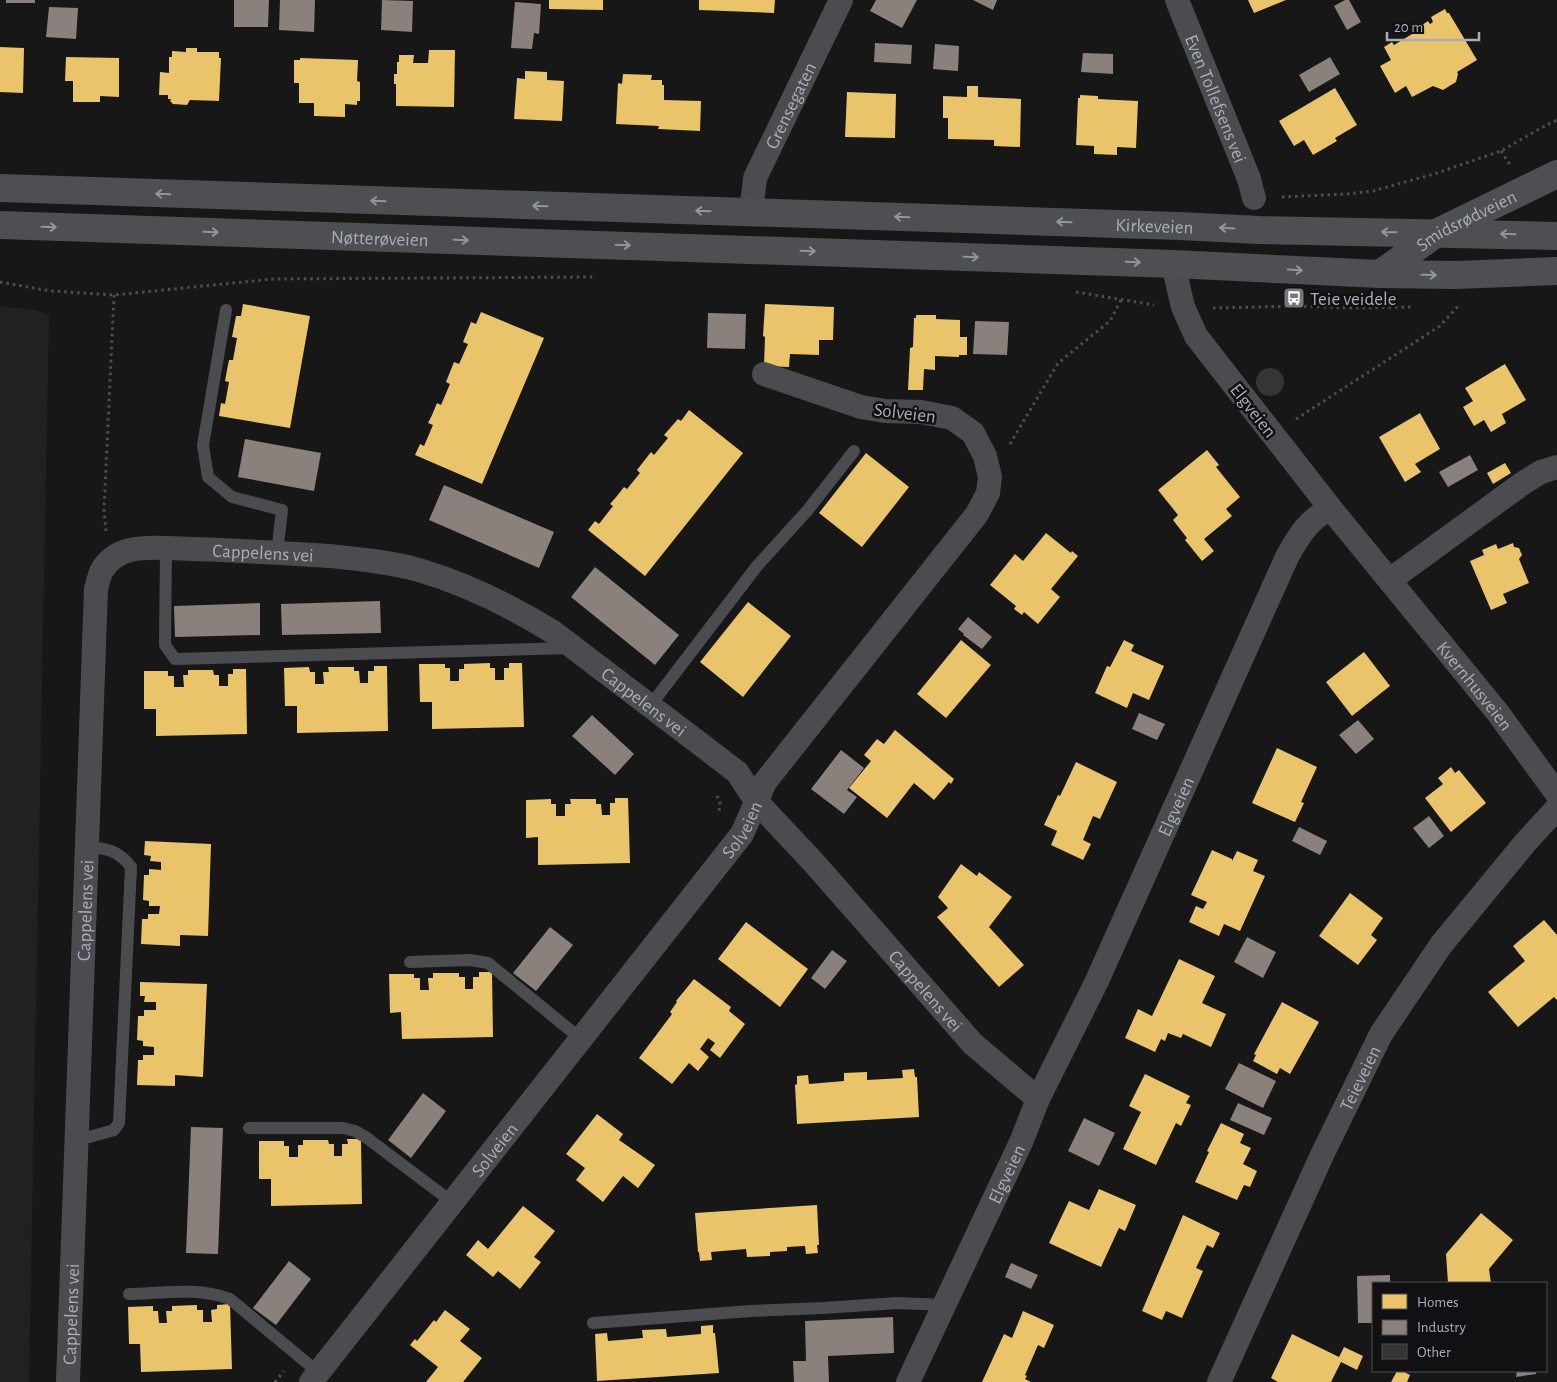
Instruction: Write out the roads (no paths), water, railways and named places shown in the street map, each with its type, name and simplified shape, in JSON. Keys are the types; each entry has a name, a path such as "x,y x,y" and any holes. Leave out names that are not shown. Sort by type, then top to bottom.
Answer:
{"main road":[{"name":"Smidsrødveien","path":"1380,274 1438,232 1557,174"},
{"name":"Nøtterøveien","path":"0,188 751,213"},
{"name":"Kirkeveien","path":"751,213 1169,225 1259,230 1438,232 1557,236"},
{"name":"Nøtterøveien","path":"0,225 760,250"},
{"name":"Kirkeveien","path":"760,250 1173,264 1380,274 1455,275 1557,271"}],"street":[{"name":"Grensegaten","path":"751,213 755,178 841,0"},
{"name":"Even Tollefsens vei","path":"1177,0 1249,179 1254,198"},
{"name":"Elgveien","path":"908,1382 1022,1140 1038,1099 1096,983 1286,557 1308,524 1320,514 1331,509 1196,336 1183,307 1173,264"},
{"name":"Solveien","path":"315,1377 742,834 765,782 977,514 988,493 990,477 986,456 973,433 952,418 921,412 885,411 861,407 764,374"},
{"path":"1390,580 1523,483 1541,472 1557,467"},
{"name":"Kvernhusveien","path":"1331,509 1498,713 1557,794"},
{"name":"Cappelens vei","path":"68,1382 75,1140 96,589 102,570 114,558 127,550 166,548 277,553 366,560 418,570 476,591 525,615 553,632 737,772 756,800 816,864 973,1044 1038,1099"},
{"name":"Teieveien","path":"1219,1382 1313,1173 1381,1034 1441,945 1525,843 1557,808"}],"lane":[{"path":"226,310 203,444 208,477 232,497 282,510 277,553"},
{"path":"650,706 757,566 807,511 854,451"},
{"path":"166,548 165,645 175,659 574,648"},
{"path":"75,1140 114,1130 119,1123 131,867 123,857 116,853 87,846"},
{"path":"410,962 470,960 488,963 581,1039"},
{"path":"249,1128 343,1128 354,1131 368,1138 452,1202"},
{"path":"129,1294 195,1292 218,1294 230,1299 249,1313 315,1377"},
{"path":"594,1323 751,1311 896,1303 945,1305"}],"place":[{"name":"Teie veidele","path":"1294,298"}]}
